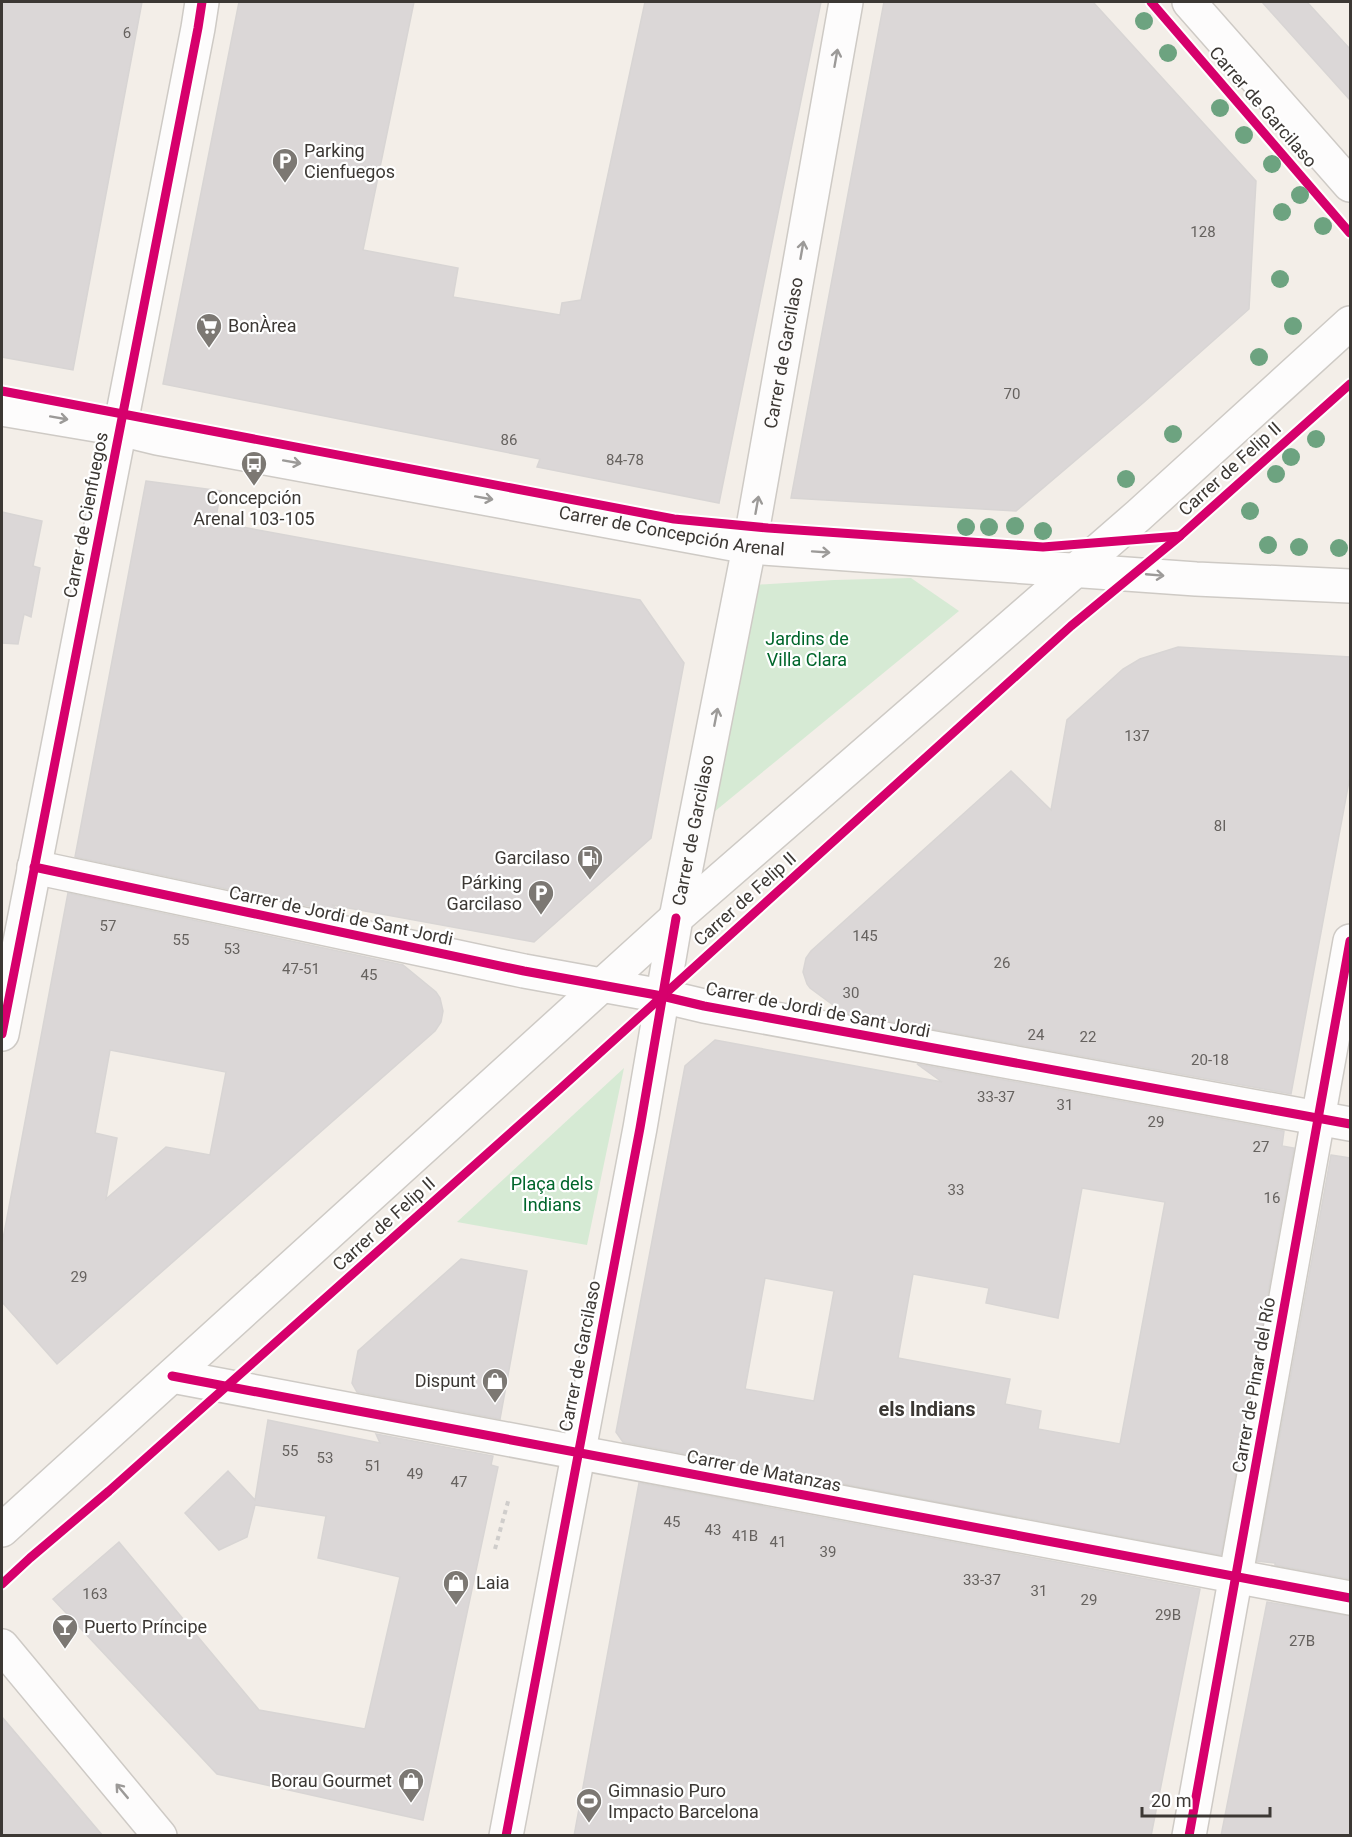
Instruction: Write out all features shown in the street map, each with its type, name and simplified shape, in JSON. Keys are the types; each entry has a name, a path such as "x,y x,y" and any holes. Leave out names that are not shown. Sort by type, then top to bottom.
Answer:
{"street":[{"name":"Carrer de Cienfuegos","path":"2,1034 202,2"},
{"name":"Carrer de Garcilaso","path":"506,1836 640,1128 676,918 749,547 846,2"},
{"path":"1189,2 1350,185"},
{"name":"Carrer de Felip II","path":"2,1530 676,918 1138,515 1350,323"},
{"name":"Carrer de Concepción Arenal","path":"2,409 749,547 1196,579 1350,586"},
{"name":"Carrer de Jordi de Sant Jordi","path":"34,867 524,971 1350,1124"},
{"name":"Carrer de Pinar del Río","path":"1190,1836 1350,941"},
{"name":"Carrer de Matanzas","path":"172,1376 1350,1598"},
{"path":"2,1646 160,1836"}],"path":[{"path":"495,1549 510,1498"}],"green space":[{"name":"Jardins de Villa Clara","path":"911,578 959,611 714,812 741,634 753,585"},
{"name":"Plaça dels Indians","path":"624,1068 587,1245 457,1222"}],"building":[{"path":"2,2 142,2 73,370 2,357"},
{"path":"239,2 414,2 363,250 458,268 453,297 560,315 562,303 581,300 645,2 821,2 719,503 537,467 540,459 163,384"},
{"path":"884,2 1093,2 1256,181 1249,309 1016,511 791,498"},
{"path":"1262,2 1307,2 1350,49 1350,100"},
{"path":"146,481 221,491 215,522 640,600 684,663 651,838 534,942 332,905 342,913 75,857"},
{"path":"2,512 42,521 33,566 40,568 31,617 24,614 18,644 2,643"},
{"path":"1178,647 1350,657 1350,776 1291,1094 844,1013 810,988 803,972 806,958 811,951 1011,771 1051,810 1067,720 1123,669 1140,659"},
{"path":"68,893 403,965 436,992 440,998 443,1011 441,1022 435,1031 57,1364 2,1302 2,1244","holes":["110,1050 226,1072 210,1155 166,1147 106,1199 117,1138 95,1133"]},
{"path":"715,1040 942,1082 917,1064 1284,1131 1282,1146 1294,1148 1221,1555 623,1442 616,1432 685,1066","holes":["1082,1188 1165,1202 1120,1444 1038,1429 1041,1411 1005,1404 1010,1379 898,1358 913,1274 989,1288 986,1303 1058,1318","765,1278 834,1291 814,1401 745,1389"]},
{"path":"1331,1155 1350,1158 1350,1579 1257,1561"},
{"path":"461,1259 527,1271 500,1419 357,1392 352,1383 358,1351"},
{"path":"268,1420 380,1443 376,1434 493,1456 491,1465 498,1467 423,1820 217,1774 53,1599 119,1542 259,1710 365,1729 400,1577 318,1558 326,1516 255,1505 247,1537 219,1550 185,1513 228,1471 255,1500"},
{"path":"639,1483 1200,1589 1151,1836 574,1836"},
{"path":"1267,1602 1350,1616 1350,1836 1221,1836"},
{"path":"2,1717 103,1836 2,1836"}],"cycle path":[{"path":"2,1034 202,2"},
{"path":"1151,2 1350,233"},
{"path":"2,1584 561,1088 1071,626 1180,536 1350,384"},
{"path":"2,391 674,519 768,528 1043,547 1180,536"},
{"path":"34,867 524,971 1350,1124"},
{"path":"506,1836 640,1128 676,918"},
{"path":"1189,1836 1350,941"},
{"path":"172,1376 1350,1598"}],"place":[{"name":"Parking Cienfuegos","path":"285,184"},
{"name":"BonÀrea","path":"209,349"},
{"name":"Concepción Arenal 103-105","path":"254,487"},
{"name":"Garcilaso","path":"590,881"},
{"name":"Párking Garcilaso","path":"541,916"},
{"name":"Dispunt","path":"495,1404"},
{"name":"Laia","path":"456,1606"},
{"name":"Puerto Príncipe","path":"65,1650"},
{"name":"Borau Gourmet","path":"411,1804"},
{"name":"Gimnasio Puro Impacto Barcelona","path":"589,1824"}],"district":[{"name":"els Indians","path":"927,1409"}]}
